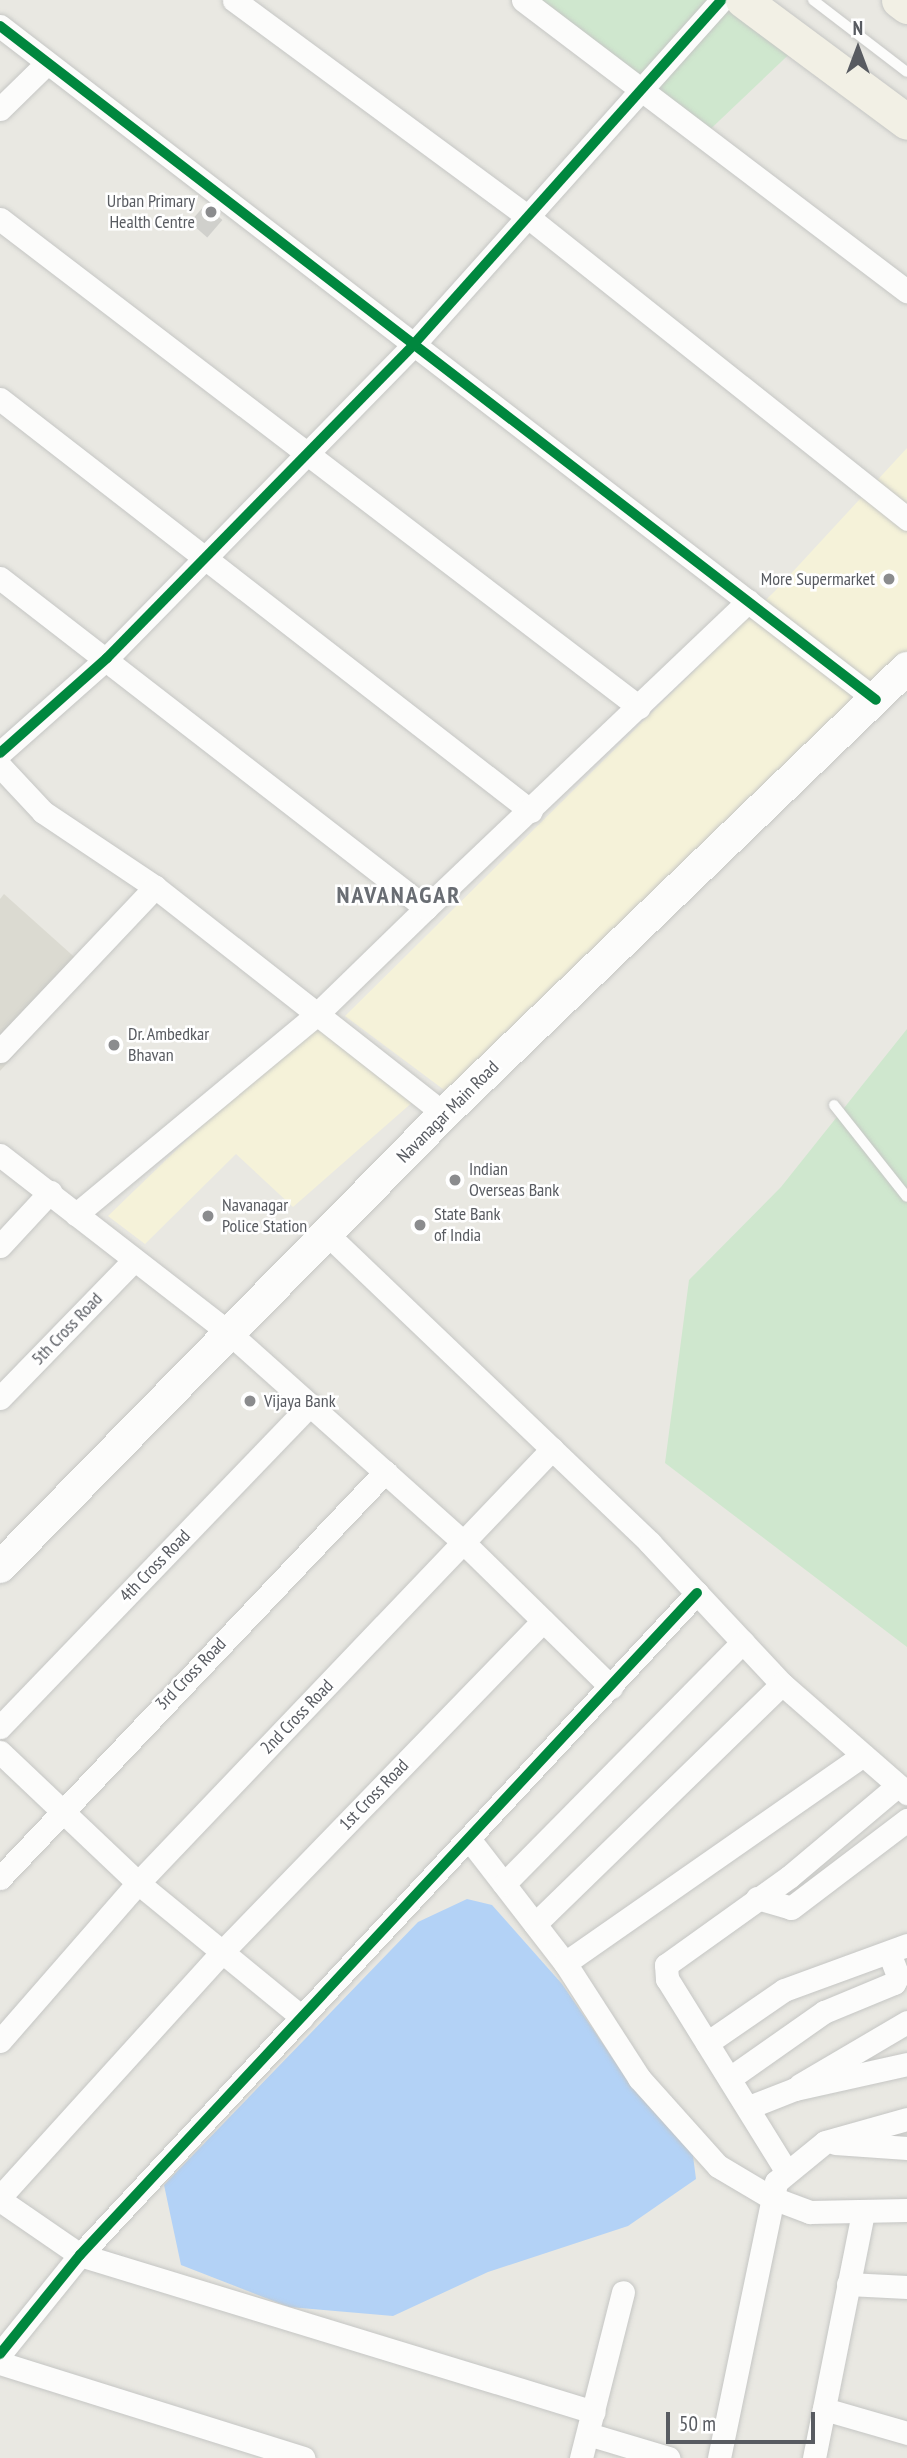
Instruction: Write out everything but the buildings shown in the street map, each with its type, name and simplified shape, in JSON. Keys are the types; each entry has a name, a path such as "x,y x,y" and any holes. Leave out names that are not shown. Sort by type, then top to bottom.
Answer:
{"main road":[{"path":"743,0 907,122"},
{"path":"899,0 907,6"},
{"name":"Navanagar Main Road","path":"0,1567 226,1330 327,1234 444,1114 907,668"}],"street":[{"path":"233,0 528,217 907,519"},
{"path":"523,0 907,292"},
{"path":"0,753 107,658 201,558 310,452 413,345 721,0"},
{"path":"0,26 876,700"},
{"path":"0,109 46,64"},
{"path":"0,219 194,373 310,452 639,707"},
{"path":"0,399 201,558 531,811"},
{"path":"0,578 107,658 426,908"},
{"path":"76,1214 316,1015 747,601"},
{"path":"0,766 43,812 155,887 444,1114"},
{"path":"0,1051 155,887"},
{"path":"0,1155 226,1330 464,1543 611,1688"},
{"path":"0,1246 50,1192"},
{"path":"327,1234 552,1449 697,1593 782,1684 902,1790 666,1965 667,1979 749,2107 785,2169"},
{"name":"5th Cross Road","path":"0,1398 134,1260"},
{"name":"4th Cross Road","path":"0,1727 310,1405"},
{"name":"2nd Cross Road","path":"0,2040 130,1892 552,1449"},
{"name":"3rd Cross Road","path":"0,1878 48,1824 384,1472"},
{"path":"0,2354 80,2255 697,1593"},
{"name":"1st Cross Road","path":"0,2198 216,1959 543,1621"},
{"path":"504,1885 743,1642"},
{"path":"535,1924 782,1684"},
{"path":"0,1752 48,1824 294,2025"},
{"path":"565,1963 863,1755"},
{"path":"757,1898 791,1908 907,1820"},
{"path":"469,1839 565,1963 671,2116 718,2166 770,2197 810,2212 907,2210"},
{"path":"707,2043 785,1990 898,1949 898,1976 894,1983 824,2012 730,2078"},
{"path":"795,2089 838,2057 907,2022"},
{"path":"749,2107 795,2089 907,2064"},
{"path":"719,2458 770,2197 785,2169 825,2142 907,2119"},
{"path":"825,2142 907,2148"},
{"path":"0,2198 80,2255 591,2423 668,2458"},
{"path":"814,2458 863,2212"},
{"path":"848,2284 907,2287"},
{"path":"581,2458 623,2292"},
{"path":"0,2363 304,2458"},
{"path":"824,2409 907,2433"}],"lane":[{"path":"813,0 907,72"},
{"path":"834,1105 907,1197"}],"shaded area":[{"path":"907,448 907,658 459,1101 345,1016 775,591"},
{"path":"4,894 90,971 0,1071 0,899"},
{"path":"317,1014 415,1100 293,1207 236,1154 145,1244 108,1216"}],"green space":[{"path":"523,0 737,0 801,43 700,139"},
{"path":"907,1029 907,1647 665,1463 689,1280 781,1187"}],"water":[{"path":"467,1899 492,1905 562,1984 627,2079 692,2148 696,2179 628,2226 488,2272 393,2316 289,2307 181,2265 164,2185 418,1922"}],"cycle path":[{"path":"0,753 107,658 413,345 721,0"},
{"path":"0,26 876,700"},
{"path":"0,2354 80,2255 697,1593"}],"place":[{"name":"Urban Primary Health Centre","path":"211,212"},
{"name":"More Supermarket","path":"889,579"},
{"name":"Dr. Ambedkar Bhavan","path":"114,1045"},
{"name":"Indian Overseas Bank","path":"455,1180"},
{"name":"Navanagar Police Station","path":"208,1216"},
{"name":"State Bank of India","path":"420,1225"},
{"name":"Vijaya Bank","path":"250,1401"}],"district":[{"name":"NAVANAGAR","path":"399,895"}]}
